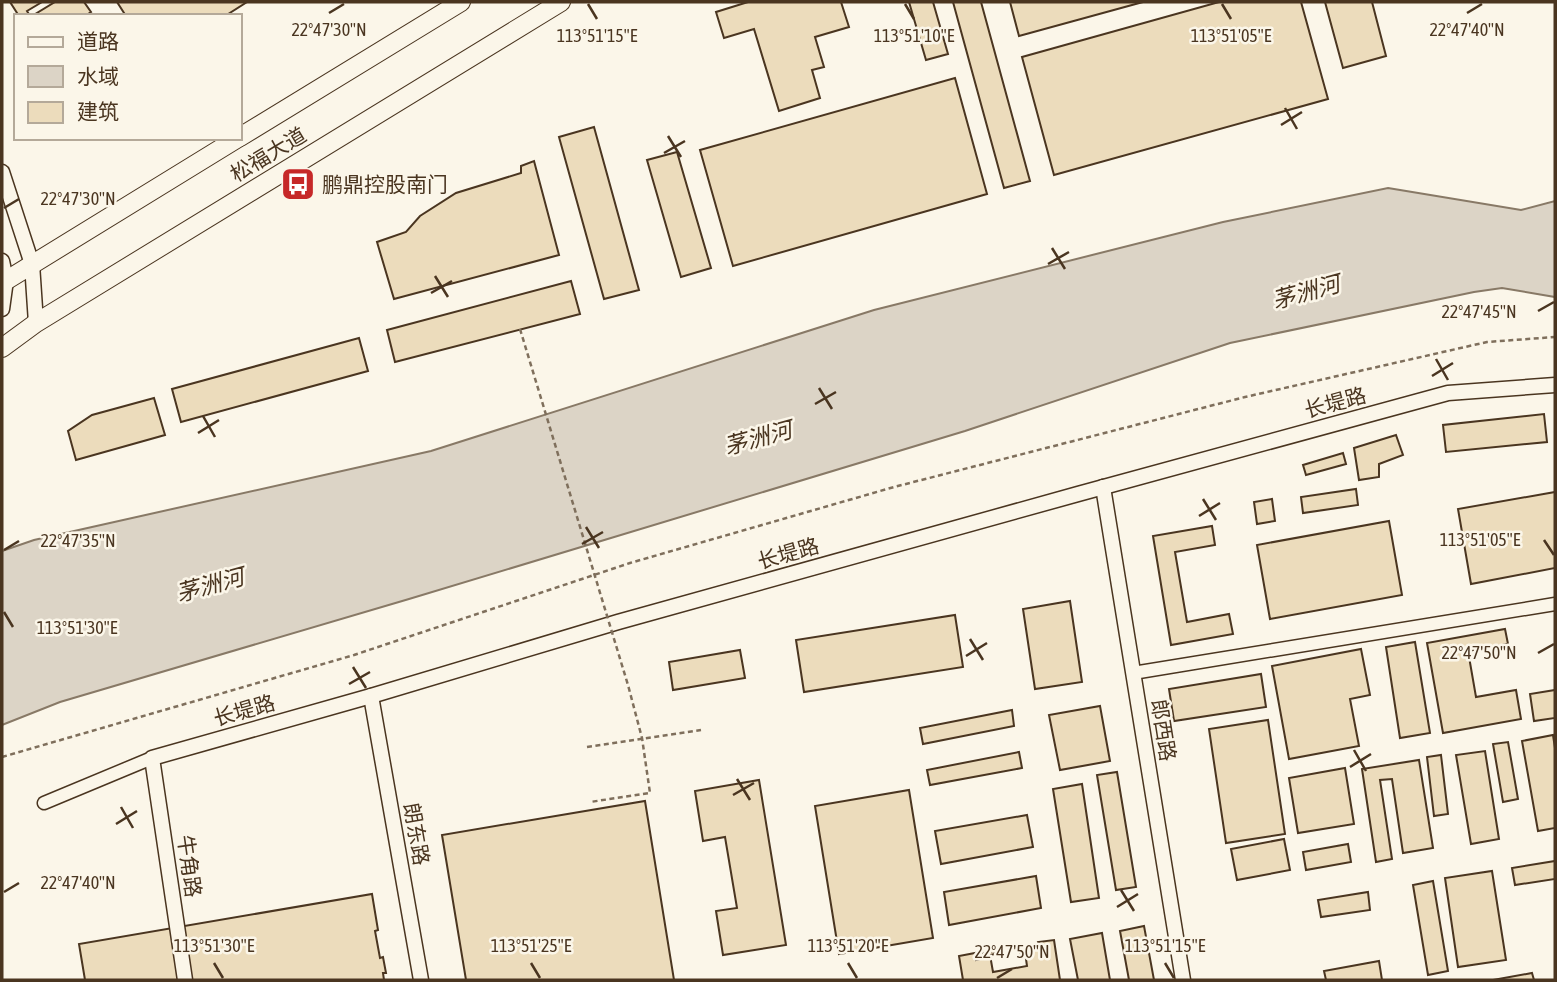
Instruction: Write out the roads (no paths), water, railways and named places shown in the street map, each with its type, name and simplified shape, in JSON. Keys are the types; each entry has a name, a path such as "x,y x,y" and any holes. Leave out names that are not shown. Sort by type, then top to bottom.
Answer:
{"main road":[{"name":"松福大道","path":"242,136 461,2"},
{"name":"松福大道","path":"2,348 36,323 561,2"},
{"name":"松福大道","path":"4,281 236,140"}],"street":[{"path":"2,172 32,264 36,323"},
{"path":"2,261 2,309"},
{"name":"长堤路","path":"44,803 152,758 618,622 1103,487 1448,393 1555,385"},
{"name":"郎西路","path":"1103,487 1183,980"},
{"path":"1133,673 1555,604"},
{"name":"朗东路","path":"371,696 421,980"},
{"name":"牛角路","path":"152,758 185,980"}],"water":[{"name":"茅洲河","path":"1388,188 1521,210 1555,201 1555,297 1502,288 1230,343 965,431 60,702 2,725 2,551 34,540 431,451 874,310 1223,222"}],"place":[{"name":"鹏鼎控股南门","path":"298,184"}]}
